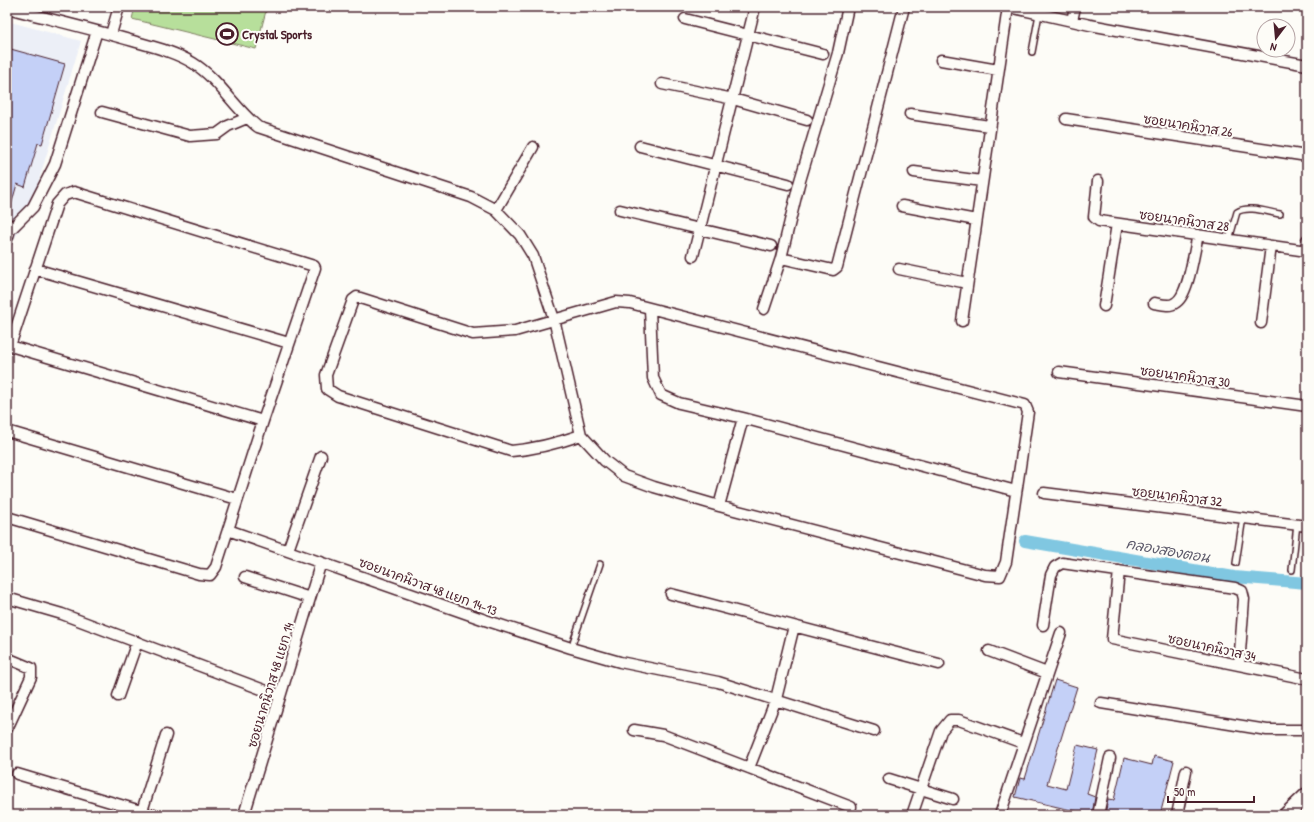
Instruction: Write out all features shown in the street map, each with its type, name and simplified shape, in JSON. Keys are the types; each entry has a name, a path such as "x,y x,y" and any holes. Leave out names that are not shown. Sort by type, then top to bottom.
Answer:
{"main road":[{"path":"1286,815 1307,795"}],"street":[{"path":"111,34 119,7"},
{"path":"693,256 755,7"},
{"path":"764,309 781,258 799,184 838,53 848,7"},
{"path":"781,258 833,270 837,267 904,7"},
{"path":"962,321 998,70 1009,7 1039,14 1050,11 1072,21 1307,65"},
{"path":"1072,21 1075,7"},
{"path":"7,8 97,32 111,34 173,53 194,64 231,98 247,118 258,127 471,197 496,210 520,235 533,256 554,319 581,435 605,461 624,476 654,487 718,506 985,576 1000,576 1006,562 1028,408 1025,405 630,303 616,302 554,319 515,330 473,334 356,297 326,375 327,389 338,396 511,450 532,449 551,445 581,435"},
{"path":"686,19 823,54"},
{"path":"10,224 32,207 55,164 97,32"},
{"path":"941,60 998,70"},
{"path":"662,84 732,98 807,120"},
{"path":"102,112 190,136 217,134 247,118"},
{"path":"910,114 990,126"},
{"name":"ซอยนาคนิวาส 26","path":"1066,119 1307,156"},
{"path":"640,146 716,164 788,184"},
{"path":"496,210 533,147"},
{"path":"914,172 982,181"},
{"name":"ซอยนาคนิวาส 28","path":"1098,181 1094,217 1099,221 1271,246 1307,247"},
{"path":"7,517 199,574 210,574 216,567 289,343 316,270 314,266 74,192 65,195 57,204 8,346 263,421"},
{"path":"902,206 976,220"},
{"path":"620,210 771,246"},
{"path":"1104,306 1116,224"},
{"path":"1154,303 1172,305 1177,303 1187,286 1198,235"},
{"path":"1261,323 1271,246"},
{"path":"35,269 289,343"},
{"path":"899,269 967,283"},
{"path":"650,309 653,378 661,395 679,403 743,418 1016,491"},
{"name":"ซอยนาคนิวาส 30","path":"1059,372 1307,406"},
{"path":"718,506 743,418"},
{"path":"7,431 237,499"},
{"path":"288,550 320,456"},
{"name":"ซอยนาคนิวาส 32","path":"1044,493 1302,525"},
{"name":"ซอยนาคนิวาส 48 แยก 14-13","path":"228,530 485,620 571,648 620,662 718,682 874,731"},
{"name":"ซอยนาคนิวาส 48 แยก 14","path":"244,815 321,562"},
{"path":"1043,625 1052,575 1055,567 1062,563 1235,588 1242,591 1244,599 1239,666"},
{"name":"ซอยนาคนิวาส 34","path":"1119,571 1112,639 1307,679"},
{"path":"245,577 310,598"},
{"path":"671,594 939,664"},
{"path":"7,598 62,614 280,696"},
{"path":"749,768 776,700 794,626"},
{"path":"1004,814 1023,743 1061,634"},
{"path":"118,696 137,642"},
{"path":"989,651 1047,673"},
{"path":"7,658 31,668 30,677 7,729"},
{"path":"1101,703 1267,730 1307,730"},
{"path":"912,815 919,789 941,731 950,720 959,720 1023,743"},
{"path":"634,730 663,735 851,808"},
{"path":"142,810 166,735"},
{"path":"1098,815 1110,758"},
{"path":"1177,815 1186,771"},
{"path":"17,774 142,810 154,815"},
{"path":"889,779 953,799"}],"lane":[{"path":"1032,52 1039,14"},
{"path":"1229,240 1237,212 1241,209 1247,208 1280,214"},
{"path":"7,245 10,224"},
{"path":"1236,563 1243,517"},
{"path":"1292,570 1302,525"},
{"path":"571,648 600,564"}],"shaded area":[{"path":"7,21 81,41 28,216 7,251"}],"green space":[{"name":"Crystal Sports","path":"135,7 267,7 256,49 132,19"}],"building":[{"path":"7,48 65,64 42,144 38,143 25,187 17,184 10,209 7,209"},
{"path":"1055,680 1077,687 1047,784 1066,789 1077,745 1098,750 1087,794 1095,797 1092,815 1015,797 1020,778 1025,779"},
{"path":"1154,756 1174,761 1160,815 1105,815 1108,799 1114,800 1124,758 1152,765"}],"waterway":[{"name":"คลองสองตอน","path":"1025,541 1234,577 1307,583"}],"place":[{"name":"Crystal Sports","path":"227,34"}]}
